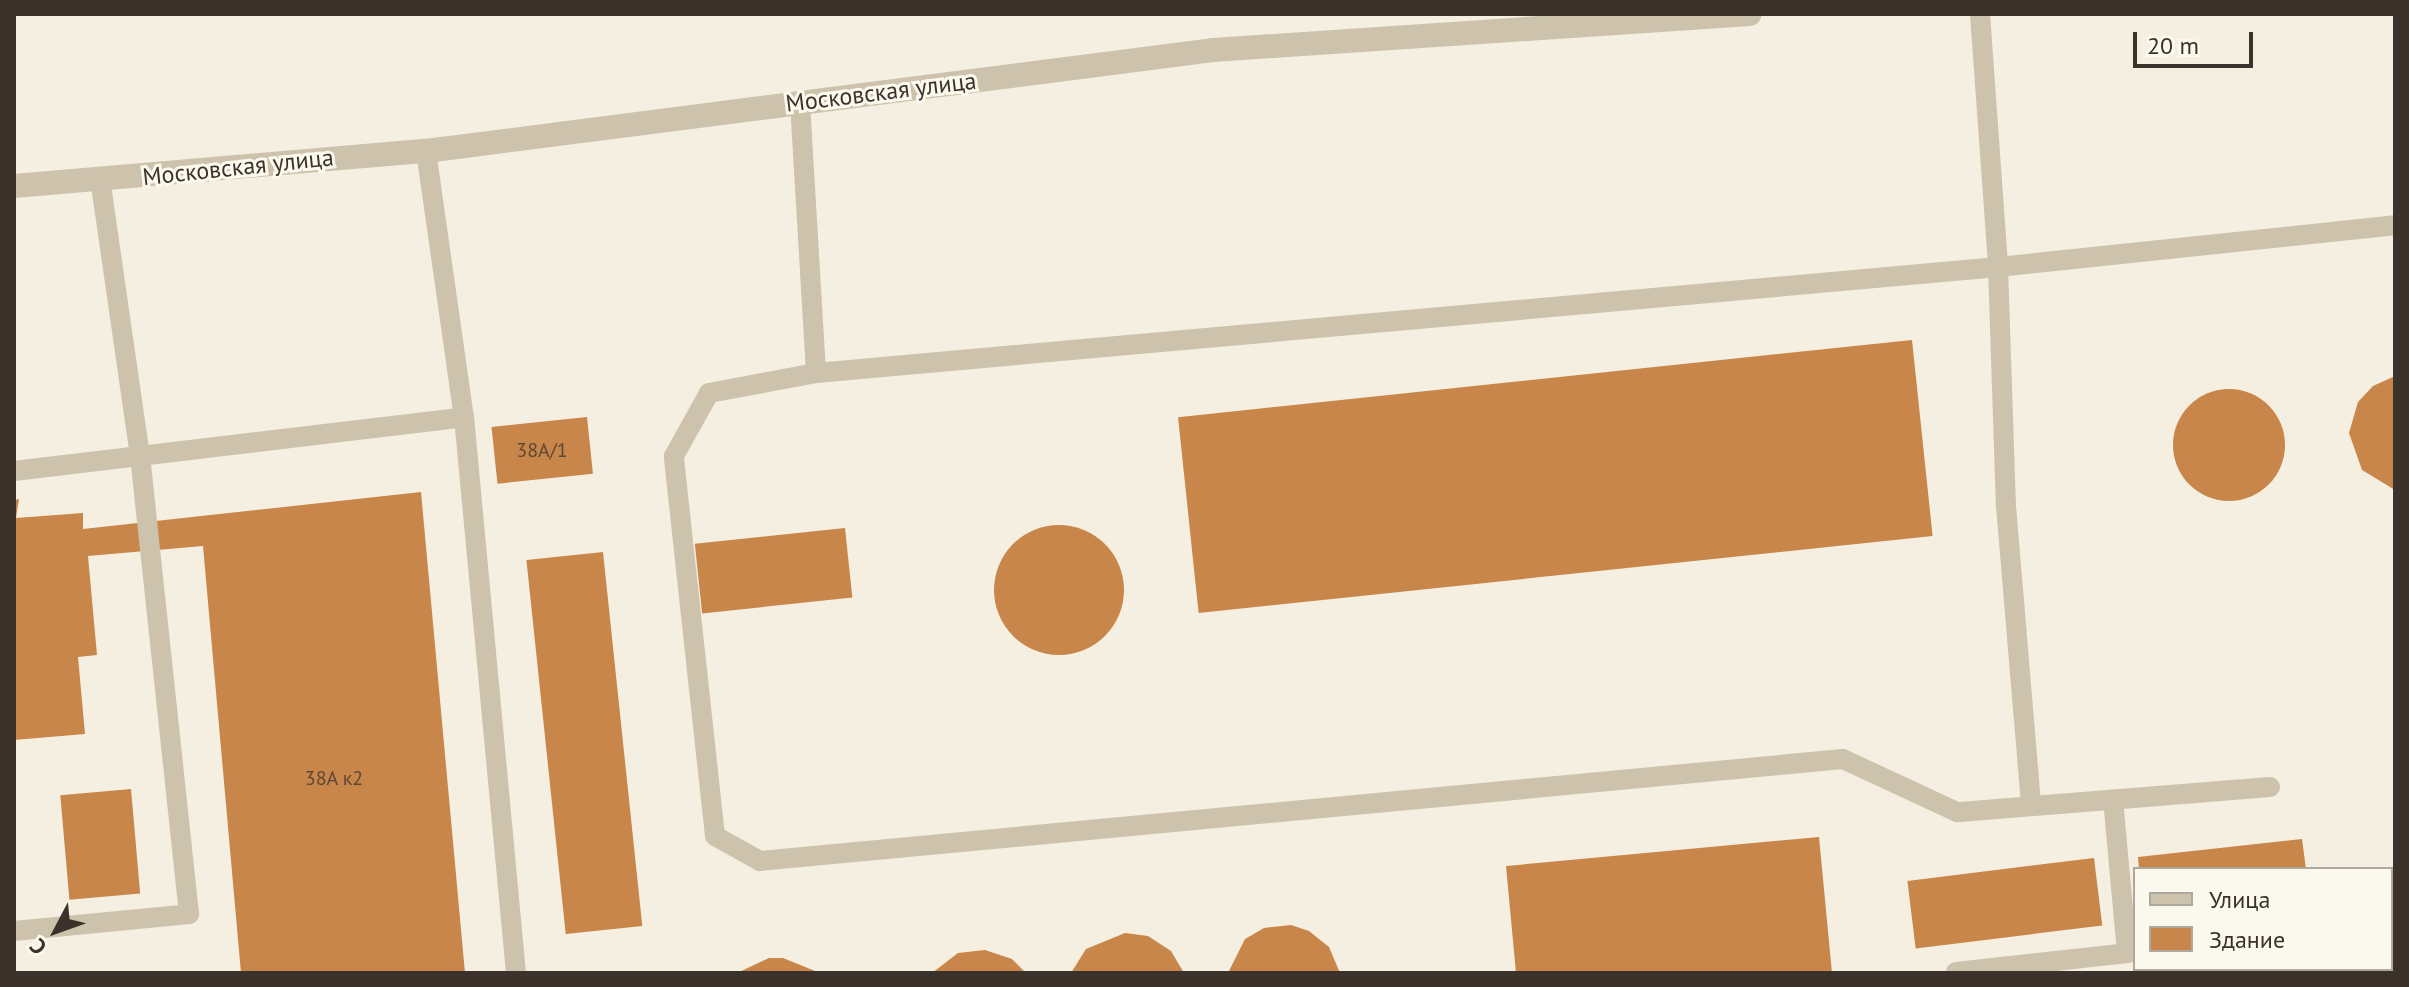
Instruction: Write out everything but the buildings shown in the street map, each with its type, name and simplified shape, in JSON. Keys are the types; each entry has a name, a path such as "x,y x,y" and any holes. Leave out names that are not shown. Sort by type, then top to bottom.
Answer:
{"street":[{"name":"Московская улица","path":"14,186 426,151 1213,50 1750,14"}],"lane":[{"path":"1980,14 1998,267 2006,506 2031,806"},
{"path":"800,103 816,373"},
{"path":"426,151 464,417 516,973"},
{"path":"14,931 189,914 140,456 100,180"},
{"path":"2270,787 1957,812 1843,759 760,861 715,836 674,456 709,393 816,373 1998,267 2395,225"},
{"path":"14,471 464,417"},
{"path":"1956,972 2127,953 2113,800"}],"railway":[{"path":"2339,973 2358,971"}]}
